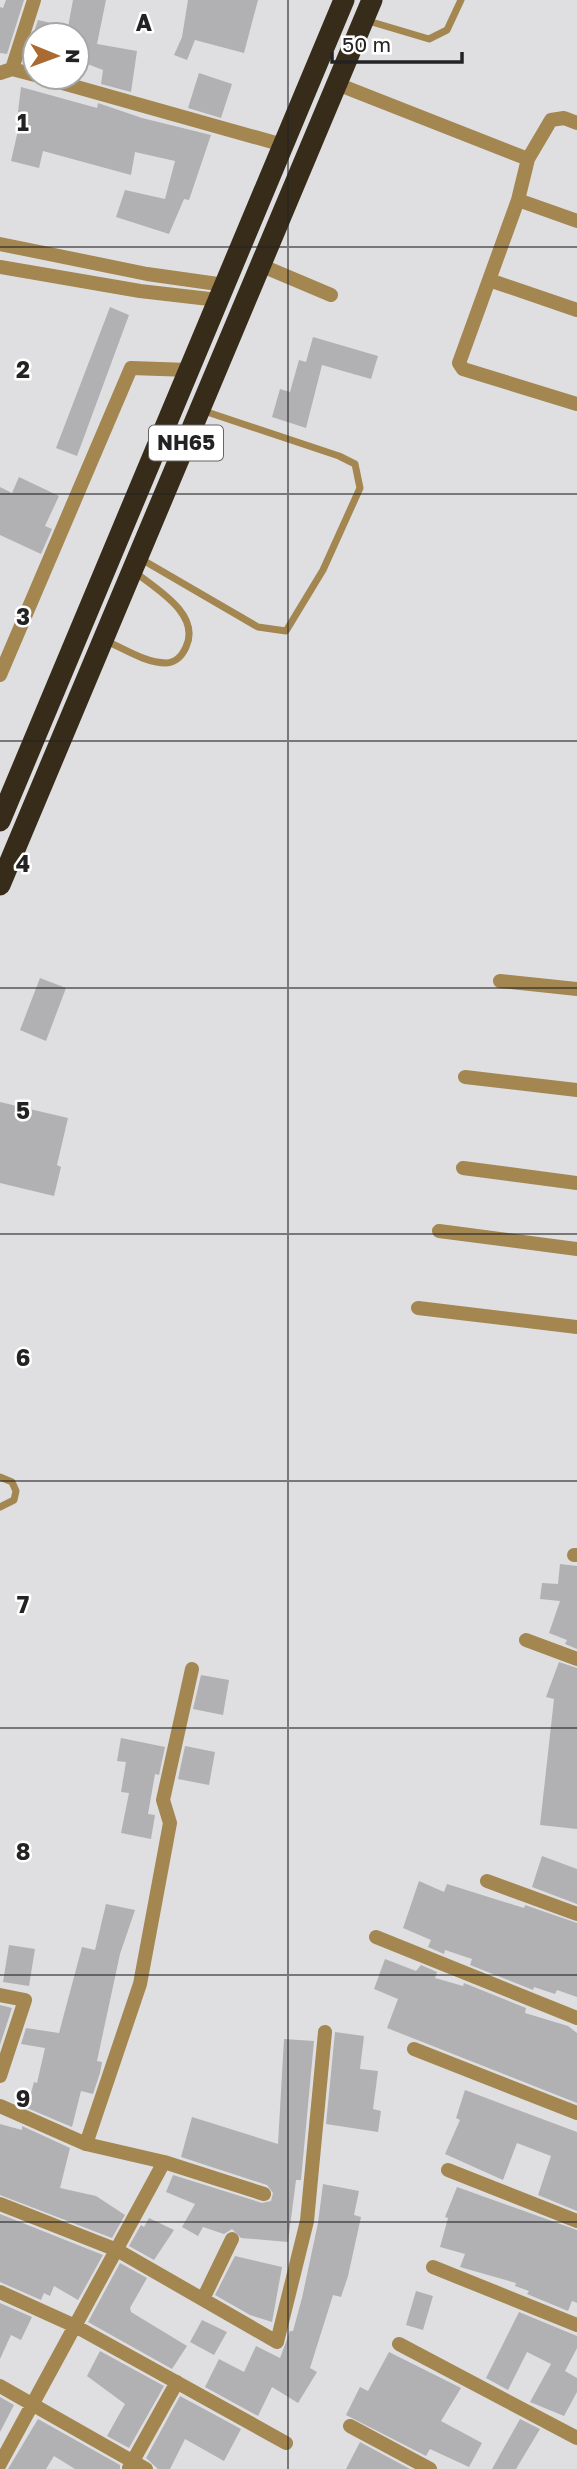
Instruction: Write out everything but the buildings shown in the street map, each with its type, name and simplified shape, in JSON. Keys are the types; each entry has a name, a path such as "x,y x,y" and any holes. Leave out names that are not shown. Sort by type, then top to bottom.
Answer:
{"highway":[{"name":"NH65","path":"2,812 344,0"},
{"name":"NH65","path":"0,885 368,10"}],"street":[{"path":"6,71 34,0"},
{"path":"337,84 528,159"},
{"path":"91,91 283,145"},
{"path":"577,123 564,118 551,120 528,159 518,200 458,363 463,369 577,404"},
{"path":"518,200 577,220"},
{"path":"0,244 222,292"},
{"path":"260,265 331,295"},
{"path":"0,267 116,288 222,292"},
{"path":"489,280 577,310"},
{"path":"0,675 3,658 42,582 131,368 189,370"},
{"path":"500,981 577,989"},
{"path":"465,1077 577,1090"},
{"path":"463,1168 577,1182"},
{"path":"439,1231 577,1249"},
{"path":"418,1308 577,1326"},
{"path":"526,1640 577,1659"},
{"path":"86,2144 140,1984 170,1823 163,1800 192,1670"},
{"path":"487,1881 577,1914"},
{"path":"376,1937 577,2018"},
{"path":"0,1995 25,2000 0,2076"},
{"path":"0,2204 117,2250 277,2342 307,2221 325,2032"},
{"path":"414,2049 577,2113"},
{"path":"0,2106 86,2144 164,2162 264,2194"},
{"path":"0,2464 164,2162"},
{"path":"448,2170 577,2221"},
{"path":"203,2299 232,2239"},
{"path":"433,2267 577,2325"},
{"path":"0,2292 75,2326 286,2443"},
{"path":"399,2344 577,2438"},
{"path":"131,2465 177,2382"},
{"path":"0,2386 131,2465 146,2469"},
{"path":"350,2426 430,2469"}],"lane":[{"path":"368,10 429,39 447,30 461,0"},
{"path":"135,564 258,627 286,631 323,570 360,488 355,464 339,456 200,410"},
{"path":"103,640 150,660 168,663 181,657 186,648 189,626 184,616 135,564"},
{"path":"0,1478 12,1482 16,1490 14,1500 0,1507"}]}
